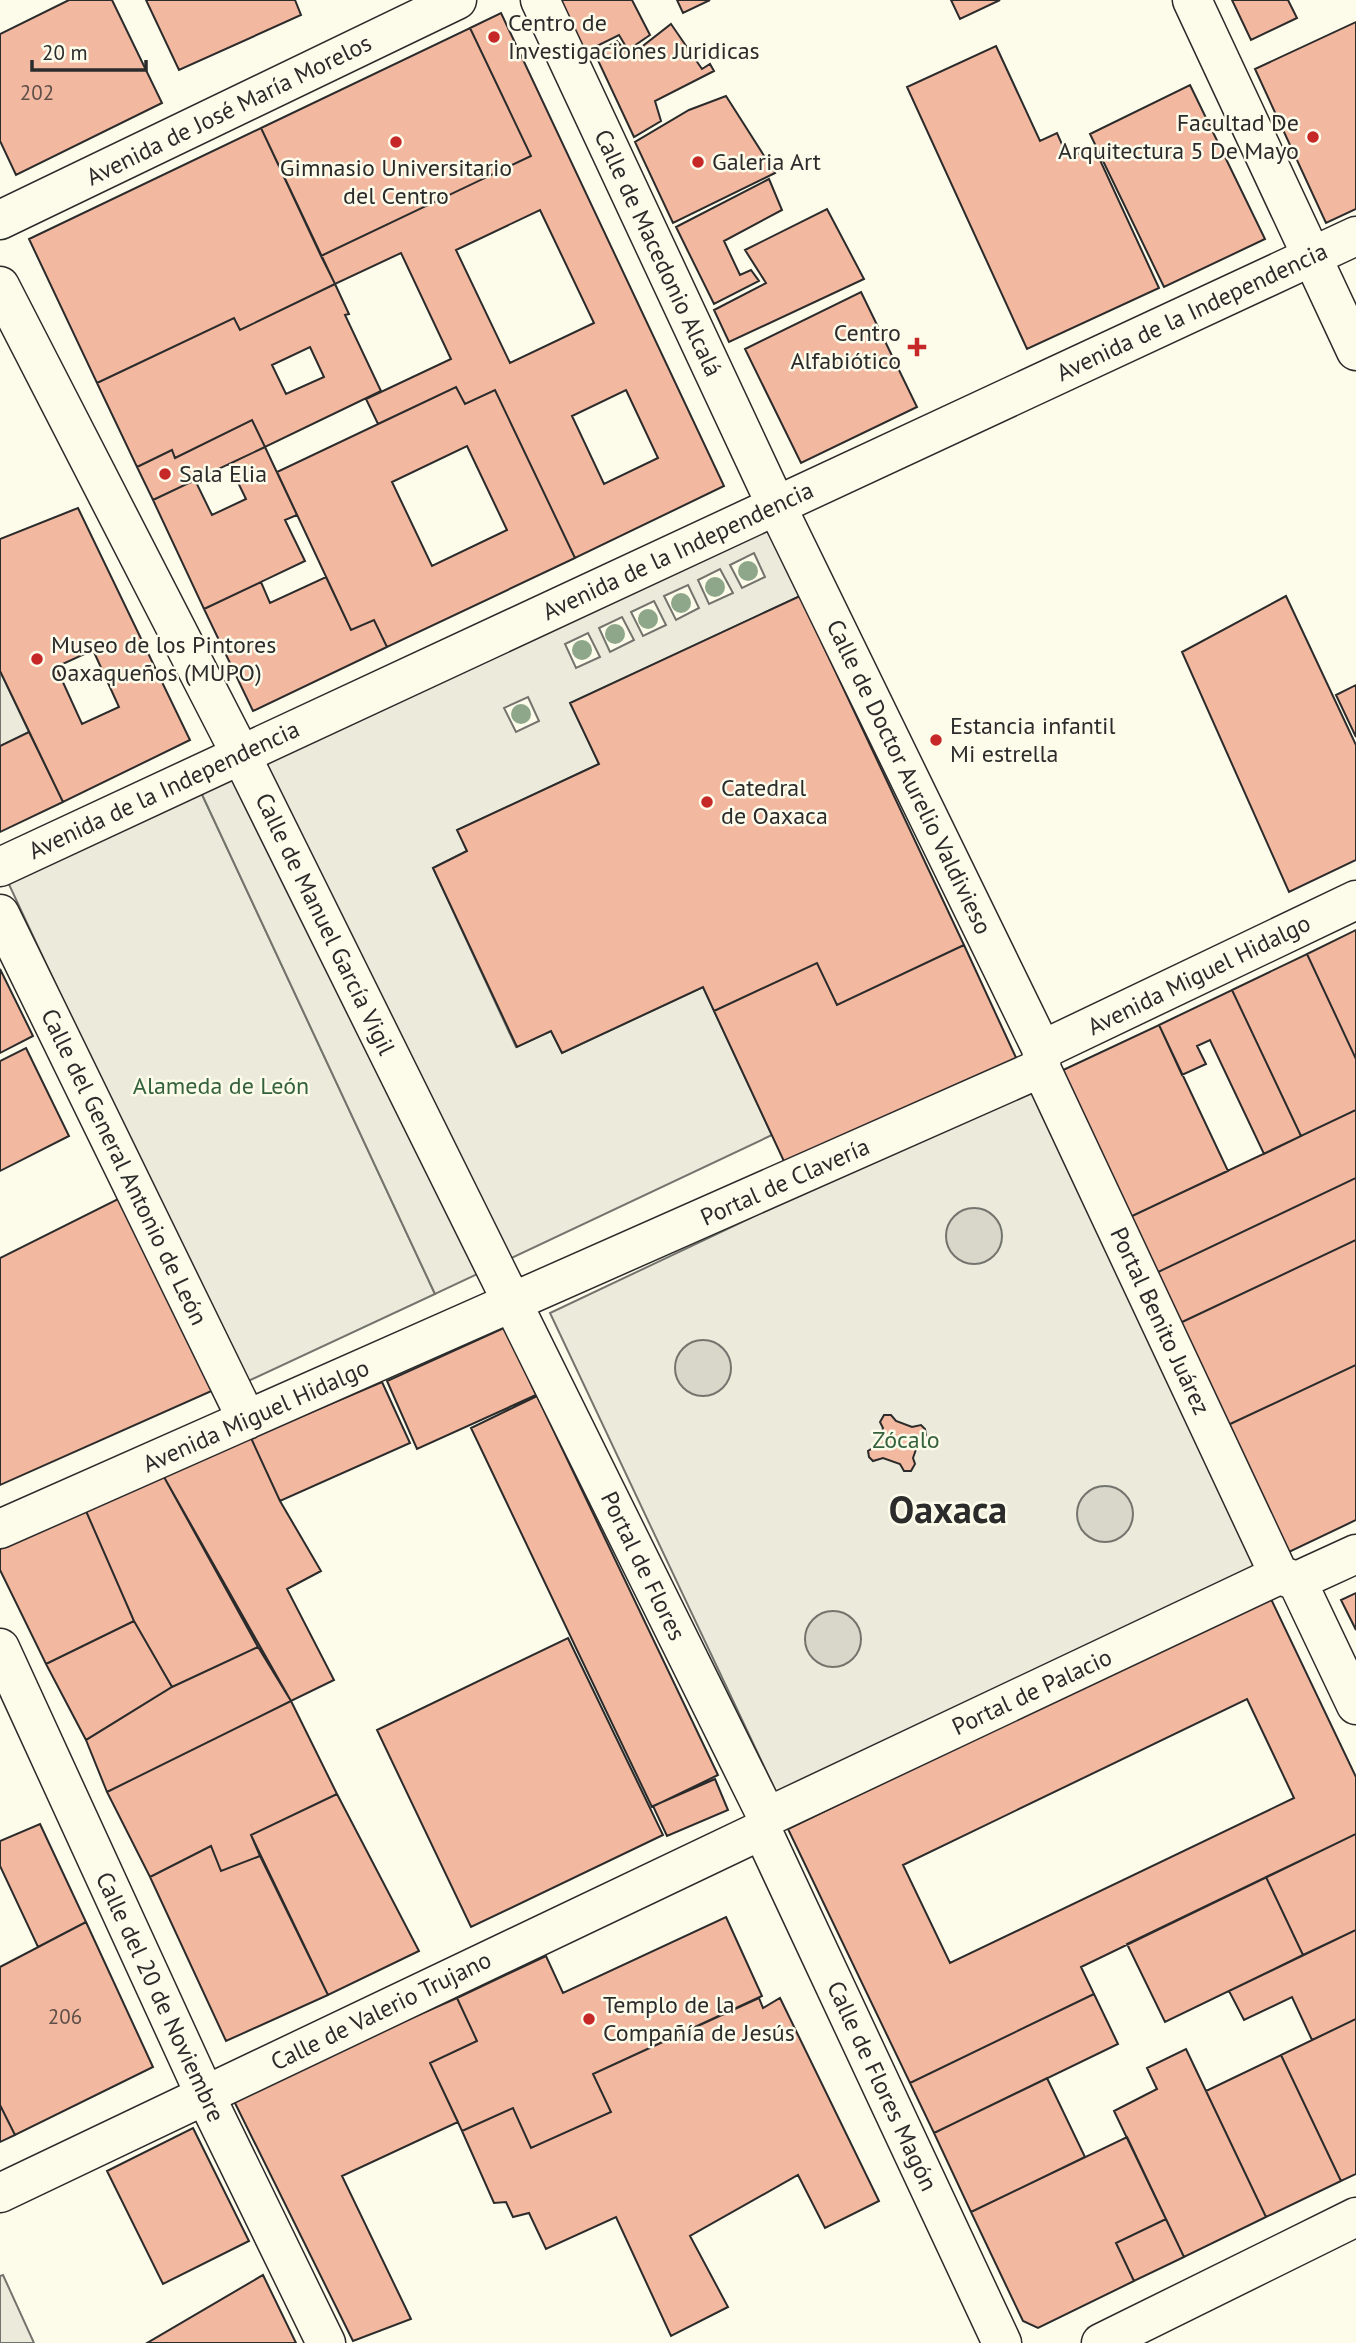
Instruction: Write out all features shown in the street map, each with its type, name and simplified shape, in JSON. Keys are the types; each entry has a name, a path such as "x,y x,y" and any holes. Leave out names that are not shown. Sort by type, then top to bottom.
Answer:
{"street":[{"name":"Avenida de José María Morelos","path":"0,220 457,0"},
{"name":"Calle de Macedonio Alcalá","path":"540,0 776,505"},
{"path":"1192,0 1356,351"},
{"name":"Avenida de la Independencia","path":"0,867 776,505 1308,252 1356,236"},
{"name":"Calle de Manuel García Vigil","path":"0,286 240,753 513,1303"},
{"name":"Calle de Doctor Aurelio Valdivieso","path":"776,505 1041,1059"},
{"name":"Avenida Miguel Hidalgo","path":"1041,1059 1356,900"},
{"name":"Calle del General Antonio de León","path":"0,914 247,1420"},
{"name":"Portal de Clavería","path":"513,1303 1041,1059"},
{"name":"Portal Benito Juárez","path":"1041,1059 1288,1578 1356,1705"},
{"name":"Avenida Miguel Hidalgo","path":"0,1529 513,1303"},
{"name":"Portal de Flores","path":"513,1303 764,1823"},
{"name":"Portal de Palacio","path":"764,1823 1288,1578 1356,1554"},
{"name":"Calle del 20 de Noviembre","path":"0,1648 205,2095 326,2343"},
{"name":"Calle de Valerio Trujano","path":"0,2193 764,1823"},
{"name":"Calle de Flores Magón","path":"764,1823 1002,2343"},
{"path":"1101,2343 1356,2217"}],"green space":[{"name":"Alameda de León","path":"199,788 435,1294 242,1384 6,878"},
{"name":"Zócalo","path":"1034,1084 1262,1567 778,1796 550,1313"}],"shaded area":[{"path":"765,521 800,596 571,703 599,764 458,830 467,851 433,868 516,1047 551,1031 562,1053 703,987 772,1135 435,1294 199,788","holes":["754,553 765,577 742,588 730,565","720,569 733,593 709,604 698,580","688,585 699,608 676,620 664,596","654,601 666,625 643,636 631,612","622,617 634,640 610,652 599,628","588,633 600,657 576,668 565,644","528,697 539,721 516,732 504,708"]},
{"path":"0,671 29,732 0,746"},
{"path":"974,1208 985,1210 994,1216 1000,1225 1000,1247 994,1256 985,1262 974,1264 963,1262 954,1256 948,1247 946,1236 948,1225 954,1216 963,1210"},
{"path":"703,1340 718,1345 726,1353 731,1368 726,1383 718,1391 703,1396 688,1391 680,1383 675,1368 680,1353 688,1345"},
{"path":"1105,1486 1116,1488 1125,1494 1131,1503 1131,1525 1125,1534 1116,1540 1105,1542 1094,1540 1085,1534 1079,1525 1077,1514 1079,1503 1085,1494 1094,1488"},
{"path":"833,1611 853,1619 861,1639 853,1659 833,1667 813,1659 805,1639 813,1619"},
{"path":"3,2275 34,2343 0,2343 0,2276"}],"building":[{"path":"69,0 112,0 162,103 16,175 0,141 0,34"},
{"path":"146,0 295,0 301,15 179,70"},
{"path":"561,0 632,0 650,35 628,50 619,35 585,52"},
{"path":"677,0 710,0 683,13"},
{"path":"951,0 1000,0 960,19"},
{"path":"1232,0 1288,0 1297,18 1251,40"},
{"path":"501,13 724,486 575,558 495,390 465,404 456,387 378,424 366,399 451,359 401,253 335,284 321,256 531,156 470,28","holes":["540,210 594,323 510,363 456,250","626,390 658,458 604,484 572,416"]},
{"path":"1356,22 1356,209 1326,223 1255,69"},
{"path":"671,24 702,69 710,64 714,71 655,101 661,121 634,137 595,54 617,41 628,54 635,52"},
{"name":"Gimnasio Universitario del Centro","path":"470,28 531,156 321,256 261,128"},
{"path":"996,46 1040,141 1057,133 1068,158 1094,147 1159,288 1027,349 907,87"},
{"path":"1190,85 1265,239 1164,287 1090,134"},
{"path":"726,96 775,173 673,223 635,142 689,110"},
{"path":"261,128 335,284 240,330 234,318 97,383 29,239"},
{"path":"769,179 782,210 724,241 740,275 751,270 759,281 714,304 676,227"},
{"path":"827,209 864,279 729,342 714,310 766,283 745,250"},
{"path":"335,284 349,314 345,315 381,391 265,447 252,420 175,458 172,450 137,467 97,383 234,318 240,330","holes":["310,347 324,377 286,394 272,365"]},
{"path":"861,292 917,407 801,463 745,349"},
{"path":"456,387 465,404 495,390 575,558 387,647 374,620 351,630 277,472","holes":["467,446 507,530 432,566 392,482"]},
{"path":"252,420 265,447 153,500 137,467 172,450 175,458"},
{"path":"265,447 297,515 285,520 305,561 204,609 153,500 195,480 212,515 246,499 229,464"},
{"name":"Museo de los Pintores Oaxaqueños (MUPO)","path":"78,508 190,740 63,802 0,671 0,539","holes":["93,650 119,707 82,724 56,667"]},
{"path":"326,577 351,630 374,620 387,647 253,711 204,609 261,582 270,603"},
{"name":"Catedral de Oaxaca","path":"800,596 964,945 837,1005 817,963 714,1011 703,987 562,1053 551,1031 517,1047 433,868 467,851 457,830 599,764 570,703"},
{"path":"1286,596 1356,745 1356,860 1289,892 1182,652"},
{"path":"1356,685 1356,737 1336,695"},
{"path":"29,732 63,802 0,832 0,746"},
{"path":"1356,930 1356,1059 1307,954"},
{"path":"964,945 1018,1062 788,1170 714,1011 817,963 837,1005"},
{"path":"1307,954 1356,1059 1356,1110 1301,1136 1232,990"},
{"path":"0,969 33,1036 0,1053"},
{"path":"1232,990 1301,1136 1264,1154 1210,1040 1197,1046 1206,1064 1182,1075 1159,1025"},
{"path":"1159,1025 1228,1171 1130,1217 1061,1071"},
{"path":"26,1048 69,1136 0,1171 0,1061"},
{"path":"1356,1110 1356,1178 1156,1273 1130,1217"},
{"path":"1356,1178 1356,1240 1180,1323 1156,1273"},
{"path":"122,1197 216,1389 0,1485 0,1258"},
{"path":"1356,1240 1356,1365 1228,1425 1180,1323"},
{"path":"506,1327 536,1395 417,1449 387,1381"},
{"path":"1356,1365 1356,1520 1289,1552 1228,1425"},
{"path":"382,1382 410,1443 280,1501 251,1438"},
{"path":"537,1396 718,1775 652,1807 471,1428"},
{"path":"884,1415 891,1415 896,1421 912,1427 921,1425 925,1429 926,1435 919,1441 911,1471 904,1471 900,1464 883,1458 873,1461 869,1457 868,1451 877,1445 883,1428 880,1422"},
{"path":"251,1438 280,1501 321,1571 287,1589 334,1680 291,1701 164,1477"},
{"path":"164,1477 258,1647 172,1687 134,1621 86,1511"},
{"path":"86,1511 134,1621 46,1664 0,1570 0,1549"},
{"path":"1356,1593 1356,1630 1341,1600"},
{"path":"1270,1597 1356,1777 1356,1834 1081,1967 1094,1994 910,2083 788,1829","holes":["1247,1699 1294,1798 950,1963 903,1865"]},
{"path":"134,1621 172,1687 86,1740 46,1664"},
{"path":"568,1638 663,1835 471,1927 377,1730"},
{"path":"258,1647 291,1701 107,1792 86,1740 172,1687"},
{"path":"291,1701 337,1794 251,1835 260,1856 221,1871 211,1846 150,1877 107,1792"},
{"path":"715,1779 728,1810 667,1836 653,1806"},
{"path":"337,1794 419,1951 328,1995 251,1835"},
{"path":"40,1824 86,1922 38,1947 0,1866 0,1841"},
{"path":"1356,1834 1356,1930 1303,1955 1266,1877"},
{"path":"211,1846 221,1871 260,1856 328,1995 226,2041 150,1877"},
{"path":"1266,1877 1303,1955 1165,2022 1127,1944"},
{"name":"Templo de la Compañía de Jesús","path":"726,1917 762,1996 593,2074 611,2112 531,2148 513,2108 462,2131 430,2063 477,2041 457,1998 546,1956 563,1993"},
{"path":"86,1922 153,2067 15,2135 0,2105 0,1967"},
{"path":"1356,1930 1356,2019 1312,2040 1292,1997 1244,2020 1229,1991"},
{"path":"1094,1994 1118,2044 934,2133 910,2083"},
{"path":"457,1998 477,2041 430,2063 458,2122 342,2176 411,2319 353,2341 232,2097"},
{"path":"759,1998 763,2008 780,1998 879,2201 825,2228 798,2175 690,2236 728,2307 671,2336 616,2217 546,2249 529,2213 513,2217 506,2202 494,2203 462,2131 513,2108 531,2148 611,2112 593,2074"},
{"path":"1356,2019 1356,2174 1341,2181 1281,2055"},
{"path":"1186,2049 1266,2217 1184,2257 1114,2111 1157,2089 1147,2068"},
{"path":"1281,2055 1341,2181 1266,2217 1206,2091"},
{"path":"1047,2078 1085,2157 971,2212 934,2133"},
{"path":"0,2105 15,2135 0,2142"},
{"path":"193,2128 249,2241 163,2284 107,2171"},
{"path":"1127,2137 1166,2219 1116,2243 1134,2281 1038,2328 1023,2321 971,2212"},
{"path":"1166,2219 1184,2257 1134,2281 1116,2243"},
{"path":"263,2275 296,2343 147,2343"}],"place":[{"name":"Centro de Investigaciones Juridicas","path":"494,37"},
{"name":"Facultad De Arquitectura 5 De Mayo","path":"1313,137"},
{"name":"Gimnasio Universitario del Centro","path":"396,142"},
{"name":"Galeria Art","path":"698,162"},
{"name":"Centro Alfabiótico","path":"917,347"},
{"name":"Sala Elia","path":"165,474"},
{"name":"Museo de los Pintores Oaxaqueños (MUPO)","path":"37,659"},
{"name":"Estancia infantil Mi estrella","path":"936,740"},
{"name":"Catedral de Oaxaca","path":"707,802"},
{"name":"Templo de la Compañía de Jesús","path":"589,2019"}],"district":[{"name":"Oaxaca","path":"948,1510"}]}
